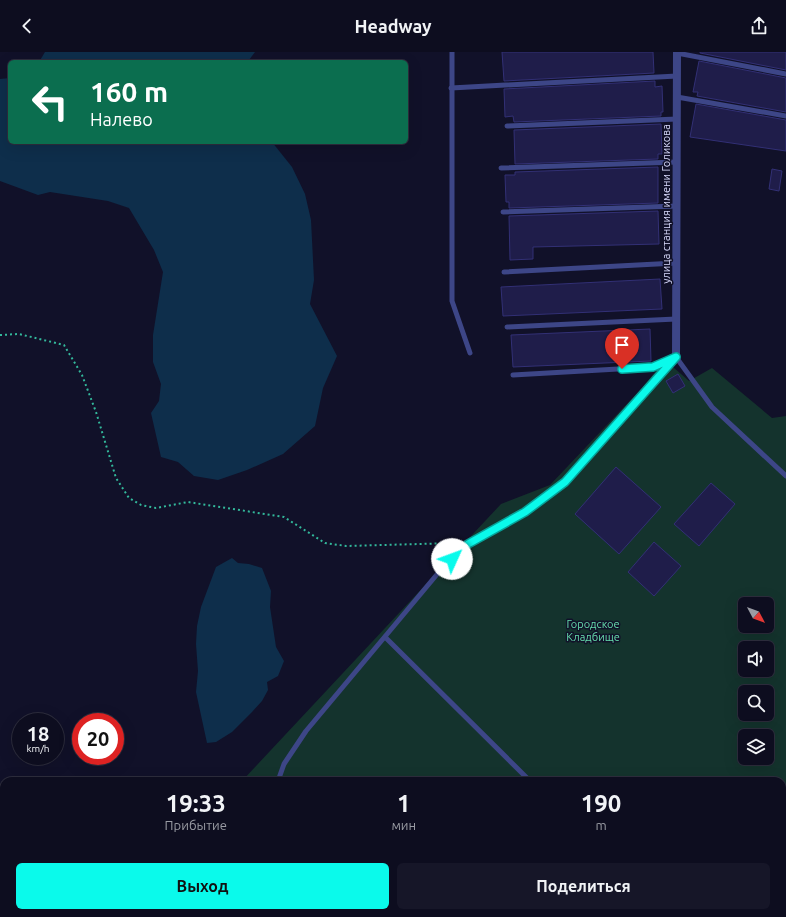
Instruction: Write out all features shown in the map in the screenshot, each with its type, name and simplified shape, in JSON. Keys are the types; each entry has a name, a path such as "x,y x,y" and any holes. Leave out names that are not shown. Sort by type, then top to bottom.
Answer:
{"street":[{"name":"улица станция имени Голикова","path":"676,357 677,52"}],"lane":[{"path":"452,52 452,301 470,353"},
{"path":"677,52 786,74"},
{"path":"452,88 677,76"},
{"path":"677,97 786,116"},
{"path":"507,126 677,119"},
{"path":"501,168 677,162"},
{"path":"503,212 676,206"},
{"path":"504,272 676,263"},
{"path":"507,327 676,319"},
{"path":"513,375 653,367 676,357"},
{"path":"676,357 712,407 786,476"},
{"path":"279,777 284,764 306,731 444,566 468,544 525,512 565,482 676,357"},
{"path":"385,636 526,777"}],"path":[{"path":"0,335 19,334 64,345 82,374 96,412 116,478 129,498 141,505 156,508 188,502 284,517 325,543 346,546 454,542 468,544"}],"green space":[{"name":"Городское Кладбище","path":"665,360 689,381 712,368 772,418 786,416 786,777 246,777 501,504 550,485 641,389"}],"water":[{"path":"45,52 255,52 249,60 40,60"},
{"path":"8,78 8,144 274,144 292,167 305,194 311,220 314,280 310,304 337,356 323,388 315,426 283,454 247,470 218,480 194,476 178,462 161,457 151,413 159,401 161,384 153,362 153,335 163,272 154,250 129,208 108,201 50,192 38,195 0,181 0,79"},
{"path":"232,558 238,563 249,564 262,568 271,591 270,607 276,647 284,661 278,676 267,682 268,690 262,701 252,712 232,732 216,742 207,743 196,692 198,671 196,644 197,626 201,607 216,567"}],"building":[{"path":"502,52 653,52 654,73 504,81"},
{"path":"786,52 786,70 700,53"},
{"path":"699,61 786,78 786,112 697,96 698,92 693,92"},
{"path":"655,81 655,87 662,86 663,112 661,112 661,116 514,122 513,116 505,117 504,89"},
{"path":"696,104 786,120 786,151 690,137"},
{"path":"661,124 662,154 658,154 658,159 515,164 514,130"},
{"path":"658,167 658,203 509,208 509,202 506,202 505,175 515,175 515,172"},
{"path":"772,169 782,171 779,191 769,189"},
{"path":"658,211 659,244 533,247 533,259 510,260 509,216"},
{"path":"660,279 662,309 503,316 501,287"},
{"path":"650,329 651,361 513,367 511,335"},
{"path":"678,374 685,386 673,393 666,381"},
{"path":"616,467 661,507 619,554 575,514"},
{"path":"711,483 735,504 699,546 674,524"},
{"path":"654,542 681,566 654,596 628,572"}],"route":[{"path":"452,559 468,544 525,512 565,482 676,357 653,367 622,369"}]}
